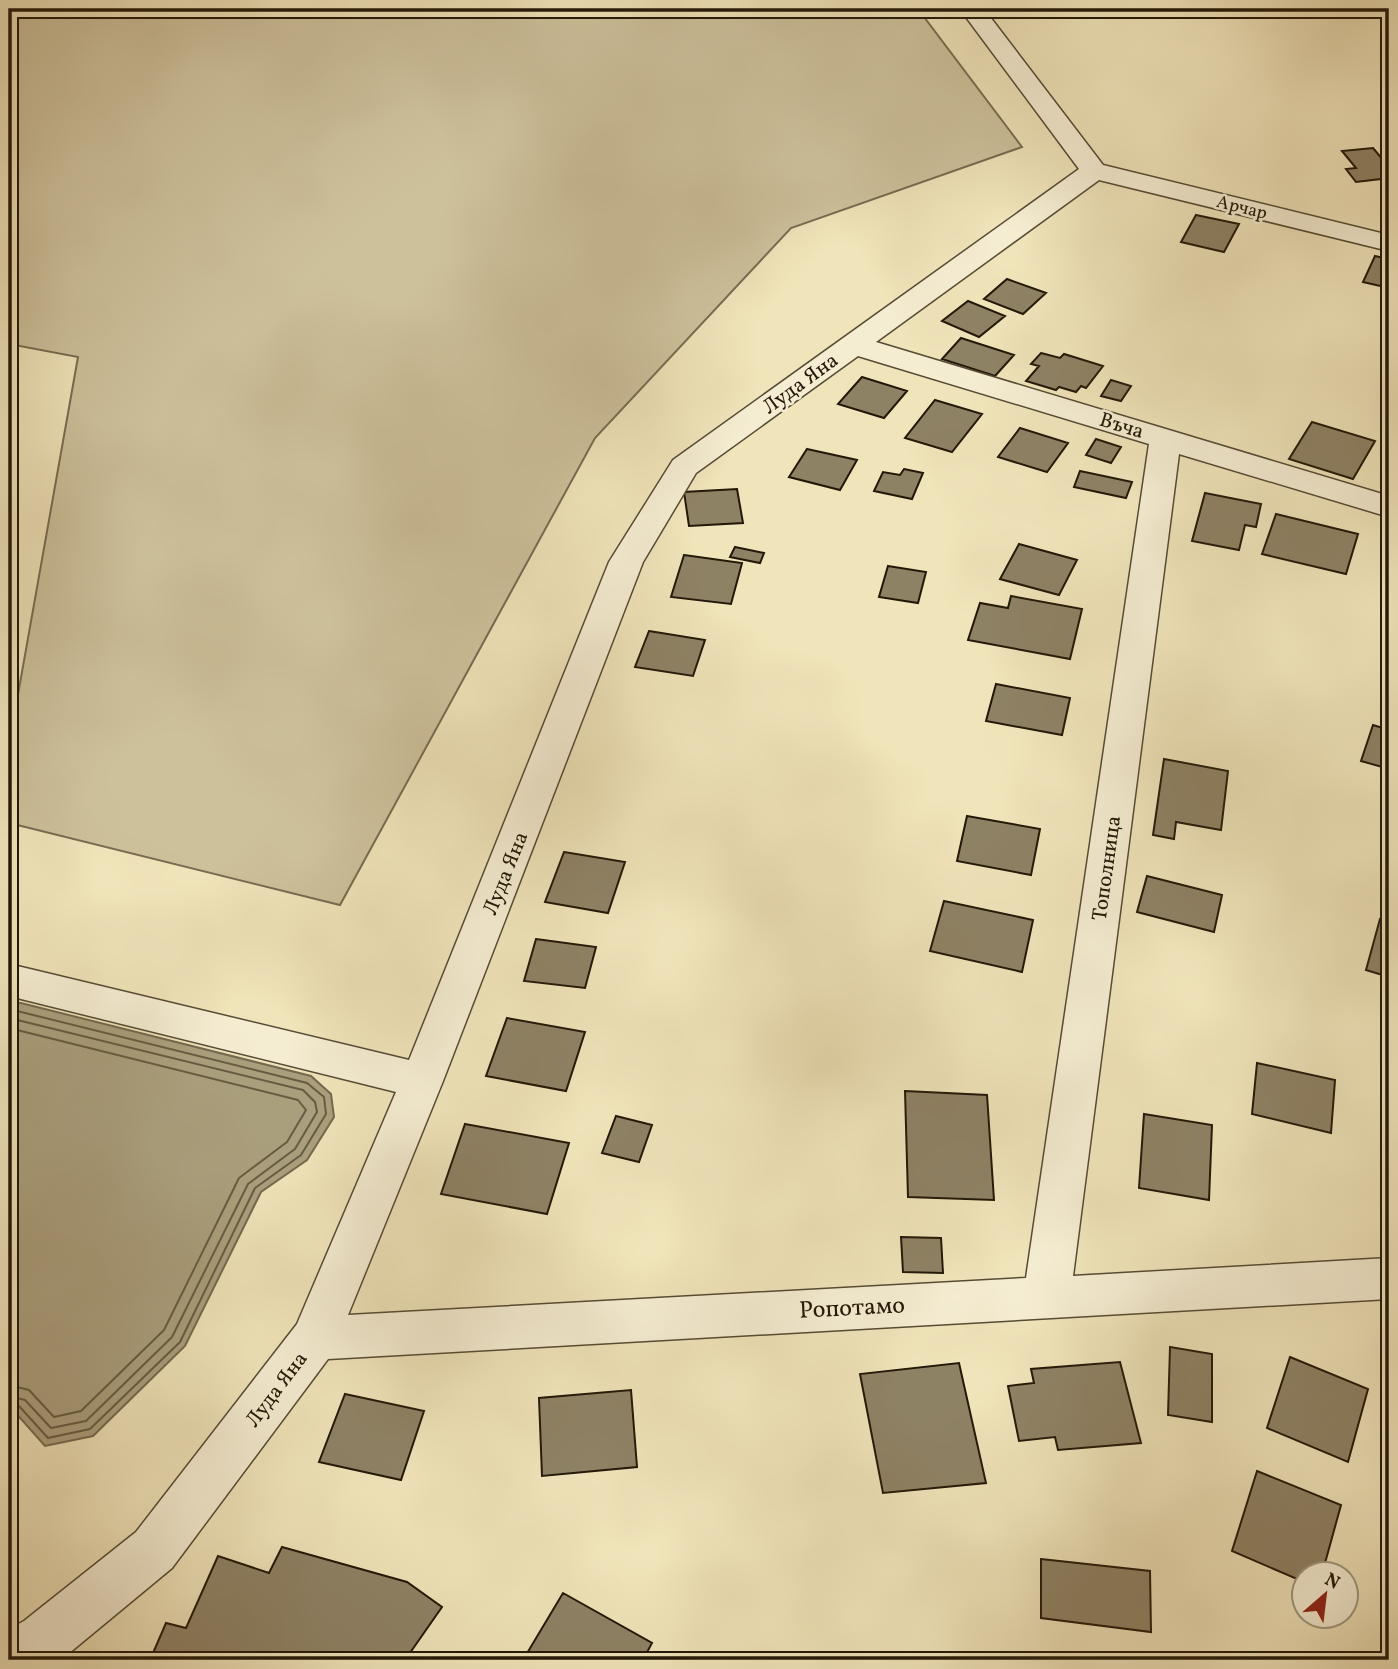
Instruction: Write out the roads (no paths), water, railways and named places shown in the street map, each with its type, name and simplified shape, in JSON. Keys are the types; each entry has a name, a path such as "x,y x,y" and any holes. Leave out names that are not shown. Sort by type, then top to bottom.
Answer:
{"street":[{"path":"972,9 1094,171"},
{"name":"Арчар","path":"1094,171 1389,243"},
{"name":"Луда Яна","path":"9,1657 43,1640 154,1550 315,1338 422,1081 626,562 684,467 1094,171"},
{"name":"Въча","path":"854,345 1389,507"},
{"name":"Тополница","path":"1047,1297 1165,439"},
{"path":"9,980 422,1081"},
{"name":"Ропотамо","path":"315,1338 1389,1279"}],"water":[{"path":"9,1002 311,1076 331,1094 334,1117 307,1160 261,1192 185,1346 93,1436 45,1446 14,1411 9,1412"}]}
